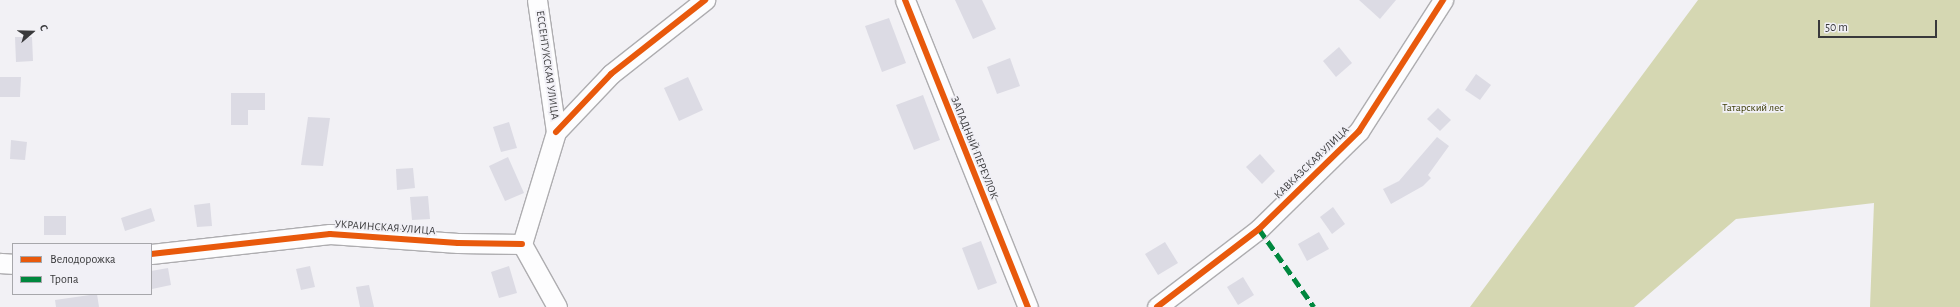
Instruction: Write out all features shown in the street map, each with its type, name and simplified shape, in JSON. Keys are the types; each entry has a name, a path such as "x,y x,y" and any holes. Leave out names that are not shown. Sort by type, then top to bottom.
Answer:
{"street":[{"path":"523,0 542,73 550,86"},
{"name":"ЕССЕНТУКСКАЯ УЛИЦА","path":"522,244 556,132 537,0"},
{"path":"556,132 611,74 705,0"},
{"name":"ЗАПАДНЫЙ ПЕРЕУЛОК","path":"905,0 1026,305"},
{"name":"КАВКАЗСКАЯ УЛИЦА","path":"1157,307 1259,229 1359,131 1443,0"},
{"name":"УКРАИНСКАЯ УЛИЦА","path":"152,254 330,234 458,243 522,244"},
{"path":"522,244 557,307"},
{"path":"0,263 12,264"}],"green space":[{"name":"Татарский лес","path":"1698,0 1960,0 1960,307 1870,307 1874,203 1736,219 1634,307 1470,307"}],"building":[{"path":"955,0 982,0 996,29 973,39"},
{"path":"1359,0 1396,0 1380,19"},
{"path":"889,18 906,63 882,72 865,26"},
{"path":"15,37 32,37 33,61 16,62"},
{"path":"1339,47 1352,63 1336,77 1323,61"},
{"path":"1010,58 1020,86 997,94 987,67"},
{"path":"1476,74 1491,85 1480,100 1465,90"},
{"path":"0,77 21,77 20,97 0,97"},
{"path":"688,77 703,110 679,121 664,88"},
{"path":"231,93 265,93 265,110 248,110 248,125 231,125"},
{"path":"923,95 940,140 914,150 896,105"},
{"path":"1438,108 1451,120 1440,131 1427,119"},
{"path":"308,117 330,118 323,166 301,165"},
{"path":"509,122 517,148 501,152 493,127"},
{"path":"1437,137 1449,146 1428,175 1431,178 1423,186 1391,204 1383,189 1399,181"},
{"path":"11,140 27,142 25,160 10,159"},
{"path":"1260,154 1275,171 1262,184 1246,167"},
{"path":"508,157 524,193 505,201 489,166"},
{"path":"413,168 415,188 397,190 396,169"},
{"path":"428,196 430,219 412,220 410,197"},
{"path":"210,203 212,226 197,227 194,205"},
{"path":"1333,207 1345,224 1332,234 1320,217"},
{"path":"151,208 155,221 125,231 121,218"},
{"path":"44,216 66,216 66,235 44,235"},
{"path":"1319,232 1329,249 1307,261 1298,244"},
{"path":"981,241 997,283 978,290 962,248"},
{"path":"1165,242 1178,263 1158,275 1145,254"},
{"path":"310,266 315,287 301,290 296,269"},
{"path":"509,266 517,293 499,298 491,272"},
{"path":"168,268 171,285 152,289 152,271"},
{"path":"1243,277 1254,295 1238,305 1227,287"},
{"path":"369,285 374,307 360,307 356,287"},
{"path":"97,295 99,307 56,307 55,300"}],"marked path":[{"path":"1259,229 1314,307"}],"cycle path":[{"path":"556,132 611,74 705,0"},
{"path":"905,0 1028,307"},
{"path":"1157,307 1259,229 1359,131 1443,0"},
{"path":"152,254 330,234 458,243 522,244"}]}
